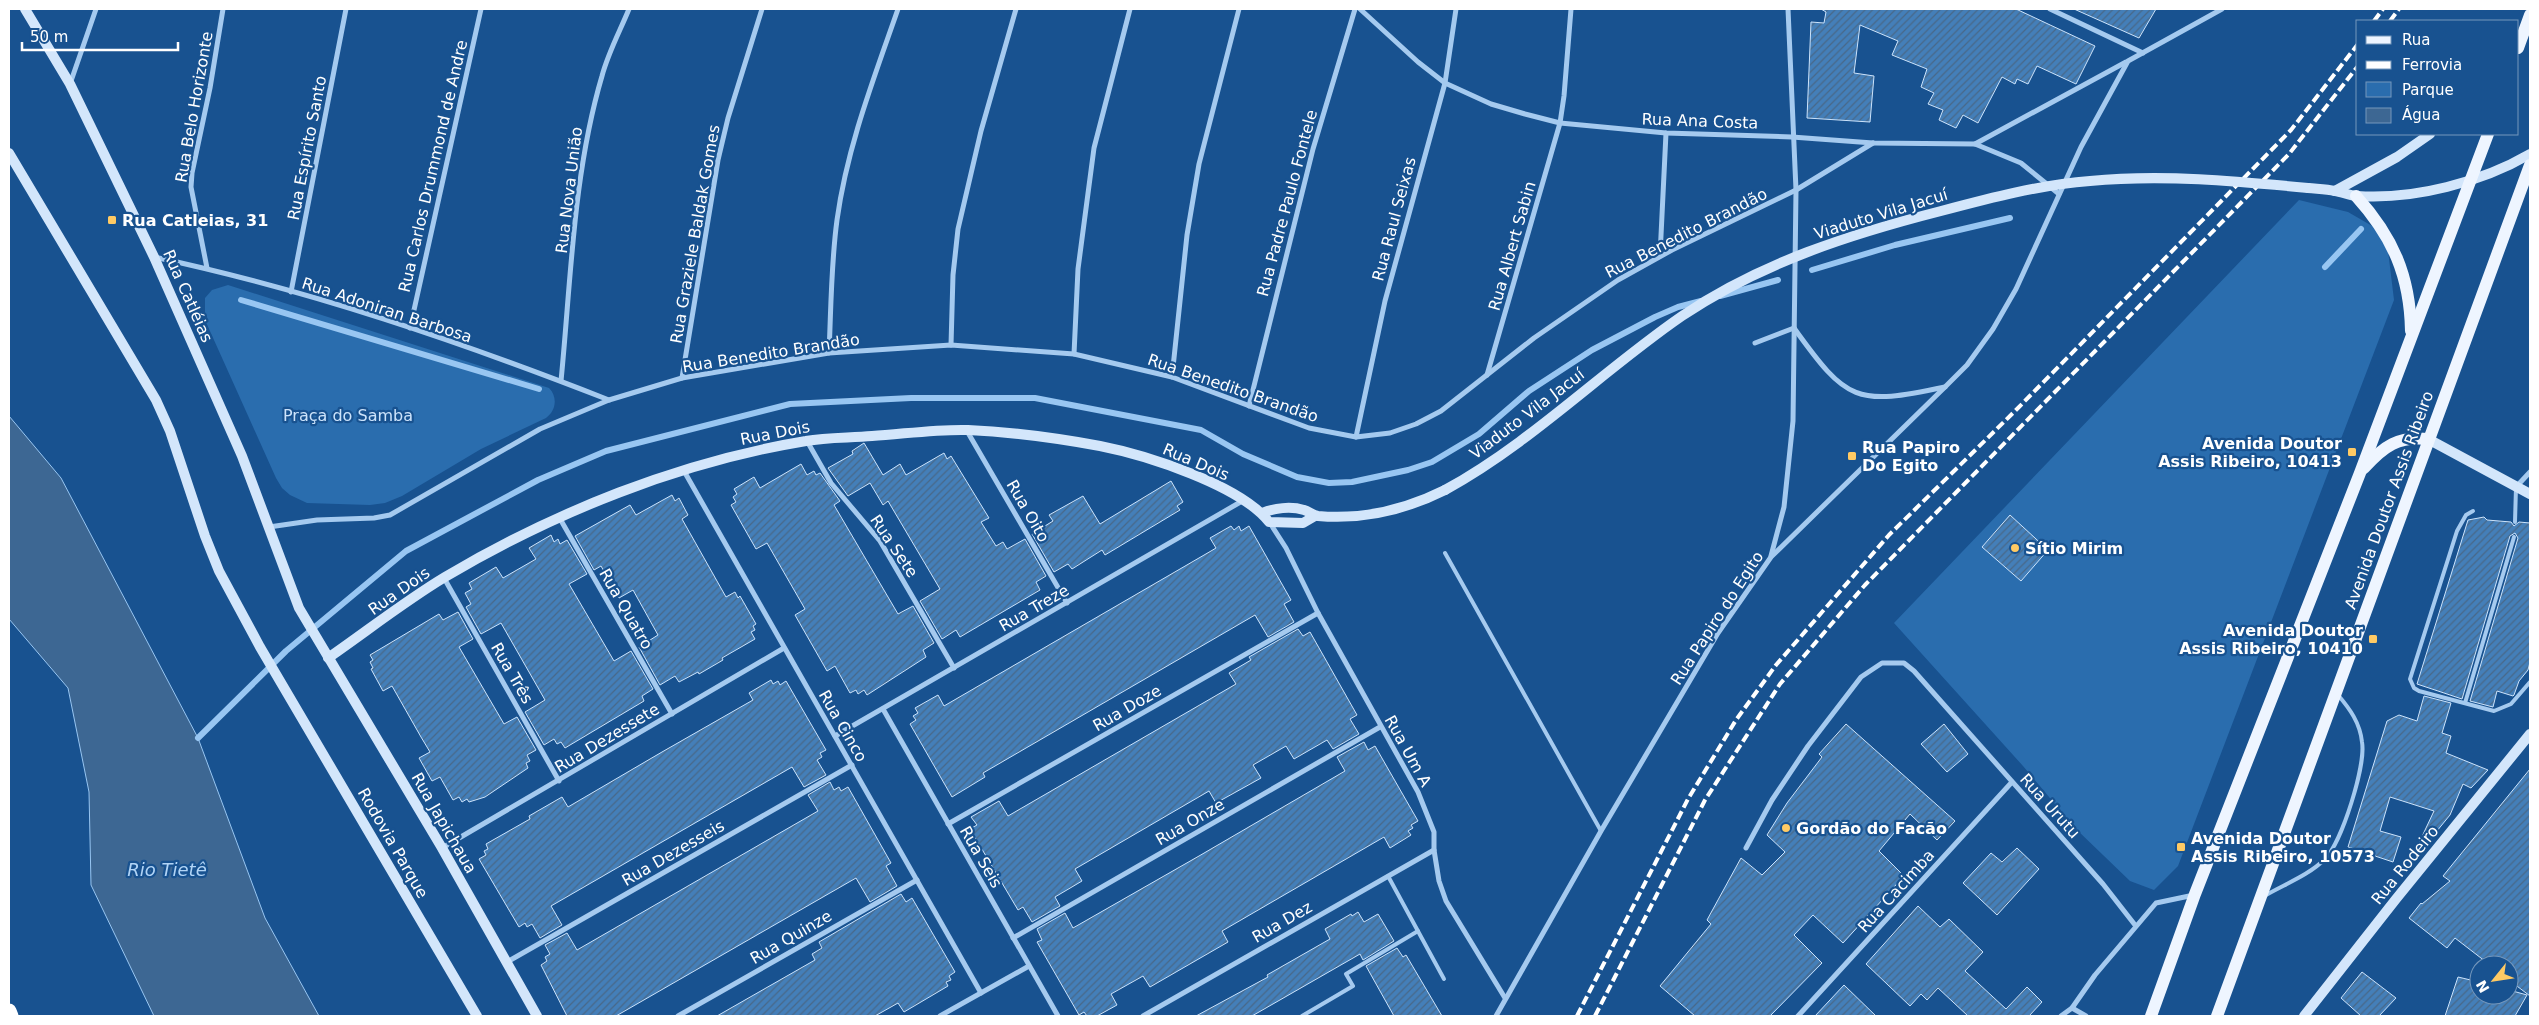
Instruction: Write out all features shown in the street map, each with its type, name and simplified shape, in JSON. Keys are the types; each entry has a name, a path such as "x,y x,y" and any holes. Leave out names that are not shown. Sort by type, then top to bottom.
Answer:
{"highway":[{"path":"9,1011 11,1016"}],"main road":[{"path":"2519,45 2530,15"},
{"path":"2151,1016 2195,894 2360,473 2472,181 2488,135"},
{"name":"Avenida Doutor Assis Ribeiro","path":"2216,1016 2530,165"},
{"path":"2356,196 2381,227 2398,258 2407,284 2411,308 2411,338"},
{"path":"2360,473 2378,453 2394,443 2412,438 2428,439"}],"street":[{"name":"Rua Catléias","path":"25,9 70,84 154,257 238,447 299,608 322,648"},
{"path":"70,84 96,9"},
{"name":"Rua Belo Horizonte","path":"207,268 191,187 223,9"},
{"name":"Rua Espírito Santo","path":"292,292 346,9"},
{"name":"Rua Carlos Drummond de Andre","path":"410,328 482,9"},
{"name":"Rua Nova União","path":"561,381 580,192 591,120 602,74 629,9"},
{"name":"Rua Graziele Baldak Gomes","path":"682,378 718,160 728,118 762,9"},
{"path":"829,353 837,220 847,170 861,113 898,9"},
{"path":"951,345 953,275 958,229 981,131 1016,9"},
{"path":"1074,354 1078,268 1094,148 1130,9"},
{"path":"1172,377 1187,235 1198,173 1239,9"},
{"name":"Rua Padre Paulo Fontele","path":"1249,406 1313,148 1355,9"},
{"name":"Rua Ana Costa","path":"1360,9 1418,62 1445,82 1491,104 1560,123 1666,133 1792,137 1873,143 1975,144 2021,163 2058,197"},
{"name":"Rua Raul Seixas","path":"1356,437 1385,301 1445,82 1456,9"},
{"name":"Rua Albert Sabin","path":"1487,375 1560,123 1571,9"},
{"path":"1771,556 1784,507 1793,421 1796,190 1792,137 1788,9"},
{"path":"2050,9 2144,53"},
{"path":"1975,144 2222,9"},
{"name":"Rua Papiro do Egito","path":"1496,1016 1601,831 1718,633 1771,556 1967,365 1993,329 2016,289 2081,147 2128,61"},
{"path":"1660,256 1666,133"},
{"path":"2335,190 2398,157 2429,135"},
{"name":"Rua Benedito Brandão","path":"268,527 317,520 390,515 540,430 609,400 682,378 829,353 951,345 1074,354 1172,377 1309,428 1356,437 1390,433 1416,424 1441,411 1579,306 1660,256 1796,190 1873,143"},
{"name":"Rodovia Parque","path":"9,153 156,400 170,431 204,536 219,571 260,647 477,1016"},
{"path":"2335,190 2356,196 2433,190 2472,181 2506,168 2530,154"},
{"name":"Viaduto Vila Jacuí","path":"1315,516 1360,516 1390,512 1445,490 1500,456 1684,314 1740,282 1848,236 2038,187 2092,180 2202,179 2335,190"},
{"name":"Rua Adoniran Barbosa","path":"154,257 207,268 410,328 561,381 609,400"},
{"path":"1755,343 1794,328"},
{"path":"1794,328 1830,375 1854,393 1883,398 1945,387"},
{"name":"Rua Dois","path":"328,658 444,578 559,516 684,471 735,456 807,441 967,430 1061,439 1118,450 1196,477 1244,500 1262,513 1270,522"},
{"name":"Rua Oito","path":"967,430 1067,603"},
{"path":"2428,439 2530,494"},
{"name":"Rua Sete","path":"807,441 831,483 880,541 954,668"},
{"name":"Rua Cinco","path":"684,471 981,993"},
{"path":"2516,487 2530,472"},
{"name":"Rua Treze","path":"835,736 1244,500"},
{"path":"1262,513 1274,508 1304,510 1315,516"},
{"name":"Rua Quatro","path":"559,516 672,714"},
{"path":"1270,522 1303,523 1315,516"},
{"name":"Rua Um A","path":"1270,522 1286,548 1318,613 1380,727 1418,792 1434,832 1434,850 1439,881 1446,901 1505,998"},
{"name":"Rua Três","path":"444,578 560,781"},
{"name":"Rua Doze","path":"948,824 1318,613"},
{"name":"Rua Japichaua","path":"322,648 442,848 537,1016"},
{"name":"Rua Dezessete","path":"442,848 560,781 784,648"},
{"name":"Rua Urutu","path":"1746,848 1772,800 1802,753 1861,677 1872,668 1891,662 1904,663 1914,671 2103,884 2135,925"},
{"name":"Rua Seis","path":"883,709 1058,1016"},
{"name":"Rua Onze","path":"1013,938 1380,727"},
{"name":"Rua Rodeiro","path":"2304,1016 2530,734"},
{"name":"Rua Dezesseis","path":"506,962 852,765"},
{"name":"Rua Cacimba","path":"1798,1016 2012,782"},
{"name":"Rua Dez","path":"1143,1016 1434,850"},
{"name":"Rua Quinze","path":"678,1016 917,880"},
{"path":"2061,1016 2072,1008 2135,925 2156,903 2195,894"},
{"path":"940,1016 1029,966"},
{"path":"2072,1008 2086,1016"}],"lane":[{"path":"2516,487 2516,522"},
{"path":"2473,511 2466,515 2457,531 2410,679 2414,688 2419,691 2494,711 2503,708 2518,698 2530,682"},
{"path":"2465,703 2514,537"},
{"path":"1445,553 1601,831"},
{"path":"2260,898 2325,859 2336,845 2343,827 2364,757 2358,724 2350,708 2335,692"},
{"path":"1388,876 1444,980"},
{"path":"1302,1016 1353,986 1346,974 1418,931"}],"green space":[{"name":"Sítio Mirim","path":"2299,200 2348,212 2386,234 2394,300 2178,866 2154,890 2130,881 2076,829 2023,766 1894,623"},
{"name":"Praça do Samba","path":"228,285 549,388 555,400 554,408 546,418 481,449 402,496 385,503 370,505 307,503 290,495 282,488 276,478 205,320 205,298 212,290"}],"water":[{"name":"Rio Tietê","path":"9,416 61,478 198,738 265,918 319,1016 154,1016 91,885 89,792 68,688 9,619"}],"building":[{"path":"1821,9 2016,9 2095,46 2076,84 2037,66 2028,84 2017,79 2015,84 2002,77 1978,123 1963,115 1956,128 1939,120 1943,110 1928,104 1934,93 1921,87 1927,69 1892,55 1898,41 1860,25 1854,73 1874,76 1870,122 1807,118 1811,22 1824,23 1826,12"},
{"path":"2074,9 2156,9 2139,38"},
{"path":"864,443 883,475 900,464 906,475 944,453 947,459 951,456 989,518 981,522 996,546 1003,542 1007,549 1025,539 1046,576 1036,582 1040,590 960,637 956,630 942,639 920,601 940,589 888,501 883,505 870,483 848,496 828,468 853,454 852,451"},
{"path":"801,464 807,475 814,471 816,475 820,473 840,501 834,505 898,614 913,606 934,643 923,650 926,657 867,695 864,690 858,694 856,690 850,693 835,666 827,671 795,615 805,609 767,543 756,549 731,505 736,502 733,497 737,494 734,489 754,477 760,488"},
{"path":"1171,481 1183,502 1177,506 1180,510 1105,555 1102,550 1072,569 1068,564 1054,572 1032,534 1053,521 1049,515 1083,496 1100,524"},
{"path":"672,495 675,501 679,498 688,515 682,519 726,597 735,592 738,598 740,596 756,624 753,626 755,630 751,632 755,639 722,658 723,660 699,674 698,672 679,682 675,676 660,685 639,647 658,635 633,590 619,598 601,566 594,570 575,536 630,505 636,515"},
{"name":"Sítio Mirim","path":"2010,515 2048,550 2021,581 1982,547"},
{"path":"2484,517 2487,520 2511,522 2514,526 2519,522 2530,523 2530,662 2528,670 2519,681 2514,695 2497,691 2493,707 2470,701 2518,538 2515,533 2510,536 2462,699 2417,684 2468,520"},
{"path":"1231,526 1234,530 1239,526 1241,531 1249,526 1291,600 1284,604 1294,622 1268,637 1255,615 983,773 985,777 952,797 910,724 916,720 913,716 918,713 915,708 938,695 944,706 1216,548 1210,538"},
{"path":"551,535 554,542 558,539 560,544 567,540 587,574 569,584 614,661 631,651 653,689 642,696 644,701 565,748 561,742 557,744 554,739 544,745 525,712 545,700 501,623 481,634 466,607 471,604 465,593 472,589 469,583 496,567 503,578 536,559 529,548"},
{"path":"458,612 473,639 459,647 504,724 517,717 536,750 527,755 530,761 526,763 528,768 485,797 469,802 467,799 462,802 459,797 453,800 440,777 432,781 419,758 430,752 392,686 383,691 371,669 373,668 370,662 373,660 370,655 439,614 443,620"},
{"path":"1298,629 1303,636 1310,632 1357,715 1350,719 1359,734 1333,749 1327,740 1294,759 1286,746 1253,765 1261,778 1216,803 1209,791 1075,869 1082,881 1055,897 1060,906 1032,922 1023,907 1018,910 970,829 977,825 971,817 999,801 1008,816 1236,684 1229,673 1251,660 1249,657"},
{"path":"771,680 773,684 778,681 780,685 786,681 826,750 820,753 822,757 817,760 826,775 804,787 792,767 551,906 562,925 540,938 532,924 527,927 525,923 519,927 479,859 486,855 484,851 488,849 486,844 530,819 529,816 562,797 568,807 753,700 749,693"},
{"path":"2424,696 2451,703 2442,733 2451,736 2446,753 2488,770 2471,788 2463,784 2450,815 2423,848 2418,845 2434,811 2390,797 2380,831 2401,837 2393,862 2348,847 2387,721 2399,715 2417,721"},
{"path":"1846,724 1955,821 1937,840 1910,814 1879,851 1904,876 1843,943 1813,915 1794,935 1822,963 1770,1016 1695,1016 1660,986 1711,924 1707,920 1741,858 1762,875 1785,852 1767,835 1787,803 1822,757 1819,754"},
{"path":"1944,724 1968,754 1947,772 1921,744"},
{"path":"1364,742 1368,750 1375,746 1418,821 1411,825 1413,828 1408,831 1411,835 1390,848 1384,837 1222,931 1228,942 1150,987 1143,976 1111,994 1117,1005 1097,1016 1087,1016 1084,1012 1079,1015 1037,942 1042,940 1037,929 1065,913 1073,928 1199,856 1345,771 1337,757"},
{"path":"2530,769 2530,996 2519,988 2519,955 2477,955 2455,938 2447,948 2409,918 2421,903 2450,881 2443,876"},
{"path":"830,782 834,790 839,787 841,791 848,787 891,863 886,866 897,886 870,902 856,878 616,1016 567,1016 541,965 547,961 545,957 550,954 545,945 567,933 577,950 818,811 808,795"},
{"path":"2017,848 2039,869 1997,915 1963,883 1991,853 2002,862"},
{"path":"901,894 906,902 912,898 955,972 949,976 951,980 946,982 948,986 904,1012 898,1003 875,1016 717,1016 815,960 812,954 822,948 819,942"},
{"path":"1918,906 1940,927 1949,919 1983,952 1965,971 2006,1009 2027,987 2042,1002 2029,1016 1968,1016 1938,988 1927,1000 1921,994 1910,1006 1866,964"},
{"path":"1358,912 1364,922 1378,914 1394,941 1363,960 1360,954 1252,1016 1196,1016 1268,977 1267,975 1330,939 1325,929"},
{"path":"1397,948 1403,957 1406,955 1442,1016 1394,1016 1366,966"},
{"path":"2362,972 2396,998 2379,1016 2361,1016 2341,998"},
{"path":"2458,977 2469,980 2469,1005 2519,1005 2519,993 2527,995 2515,1016 2445,1016"},
{"path":"1844,985 1876,1016 1815,1016"}],"waterway":[{"path":"1812,270 1895,245 2010,218"},
{"path":"2325,267 2361,229"},
{"path":"1720,296 1778,280"},
{"path":"241,300 539,389"},
{"path":"198,738 286,651 406,551 538,480 606,451 790,404 911,398 1035,398 1201,430 1243,454 1297,477 1329,483 1352,482 1408,470 1432,462 1479,434 1529,391 1592,350 1655,317 1678,307 1701,301"}],"railway":[{"path":"2375,20 2383,9"},
{"path":"2391,20 2399,9"},
{"path":"1577,1016 1688,799 1736,720 1776,665 1889,535 2016,410 2291,130 2356,47"},
{"path":"1595,1016 1705,800 1780,684 1865,585 2289,154 2356,69"}],"place":[{"name":"Rua Catleias, 31","path":"112,220"},
{"name":"Avenida Doutor Assis Ribeiro, 10413","path":"2352,452"},
{"name":"Rua Papiro Do Egito","path":"1852,456"},
{"name":"Sítio Mirim","path":"2015,548"},
{"name":"Avenida Doutor Assis Ribeiro, 10410","path":"2373,639"},
{"name":"Gordão do Facão","path":"1786,828"},
{"name":"Avenida Doutor Assis Ribeiro, 10573","path":"2181,847"}]}
